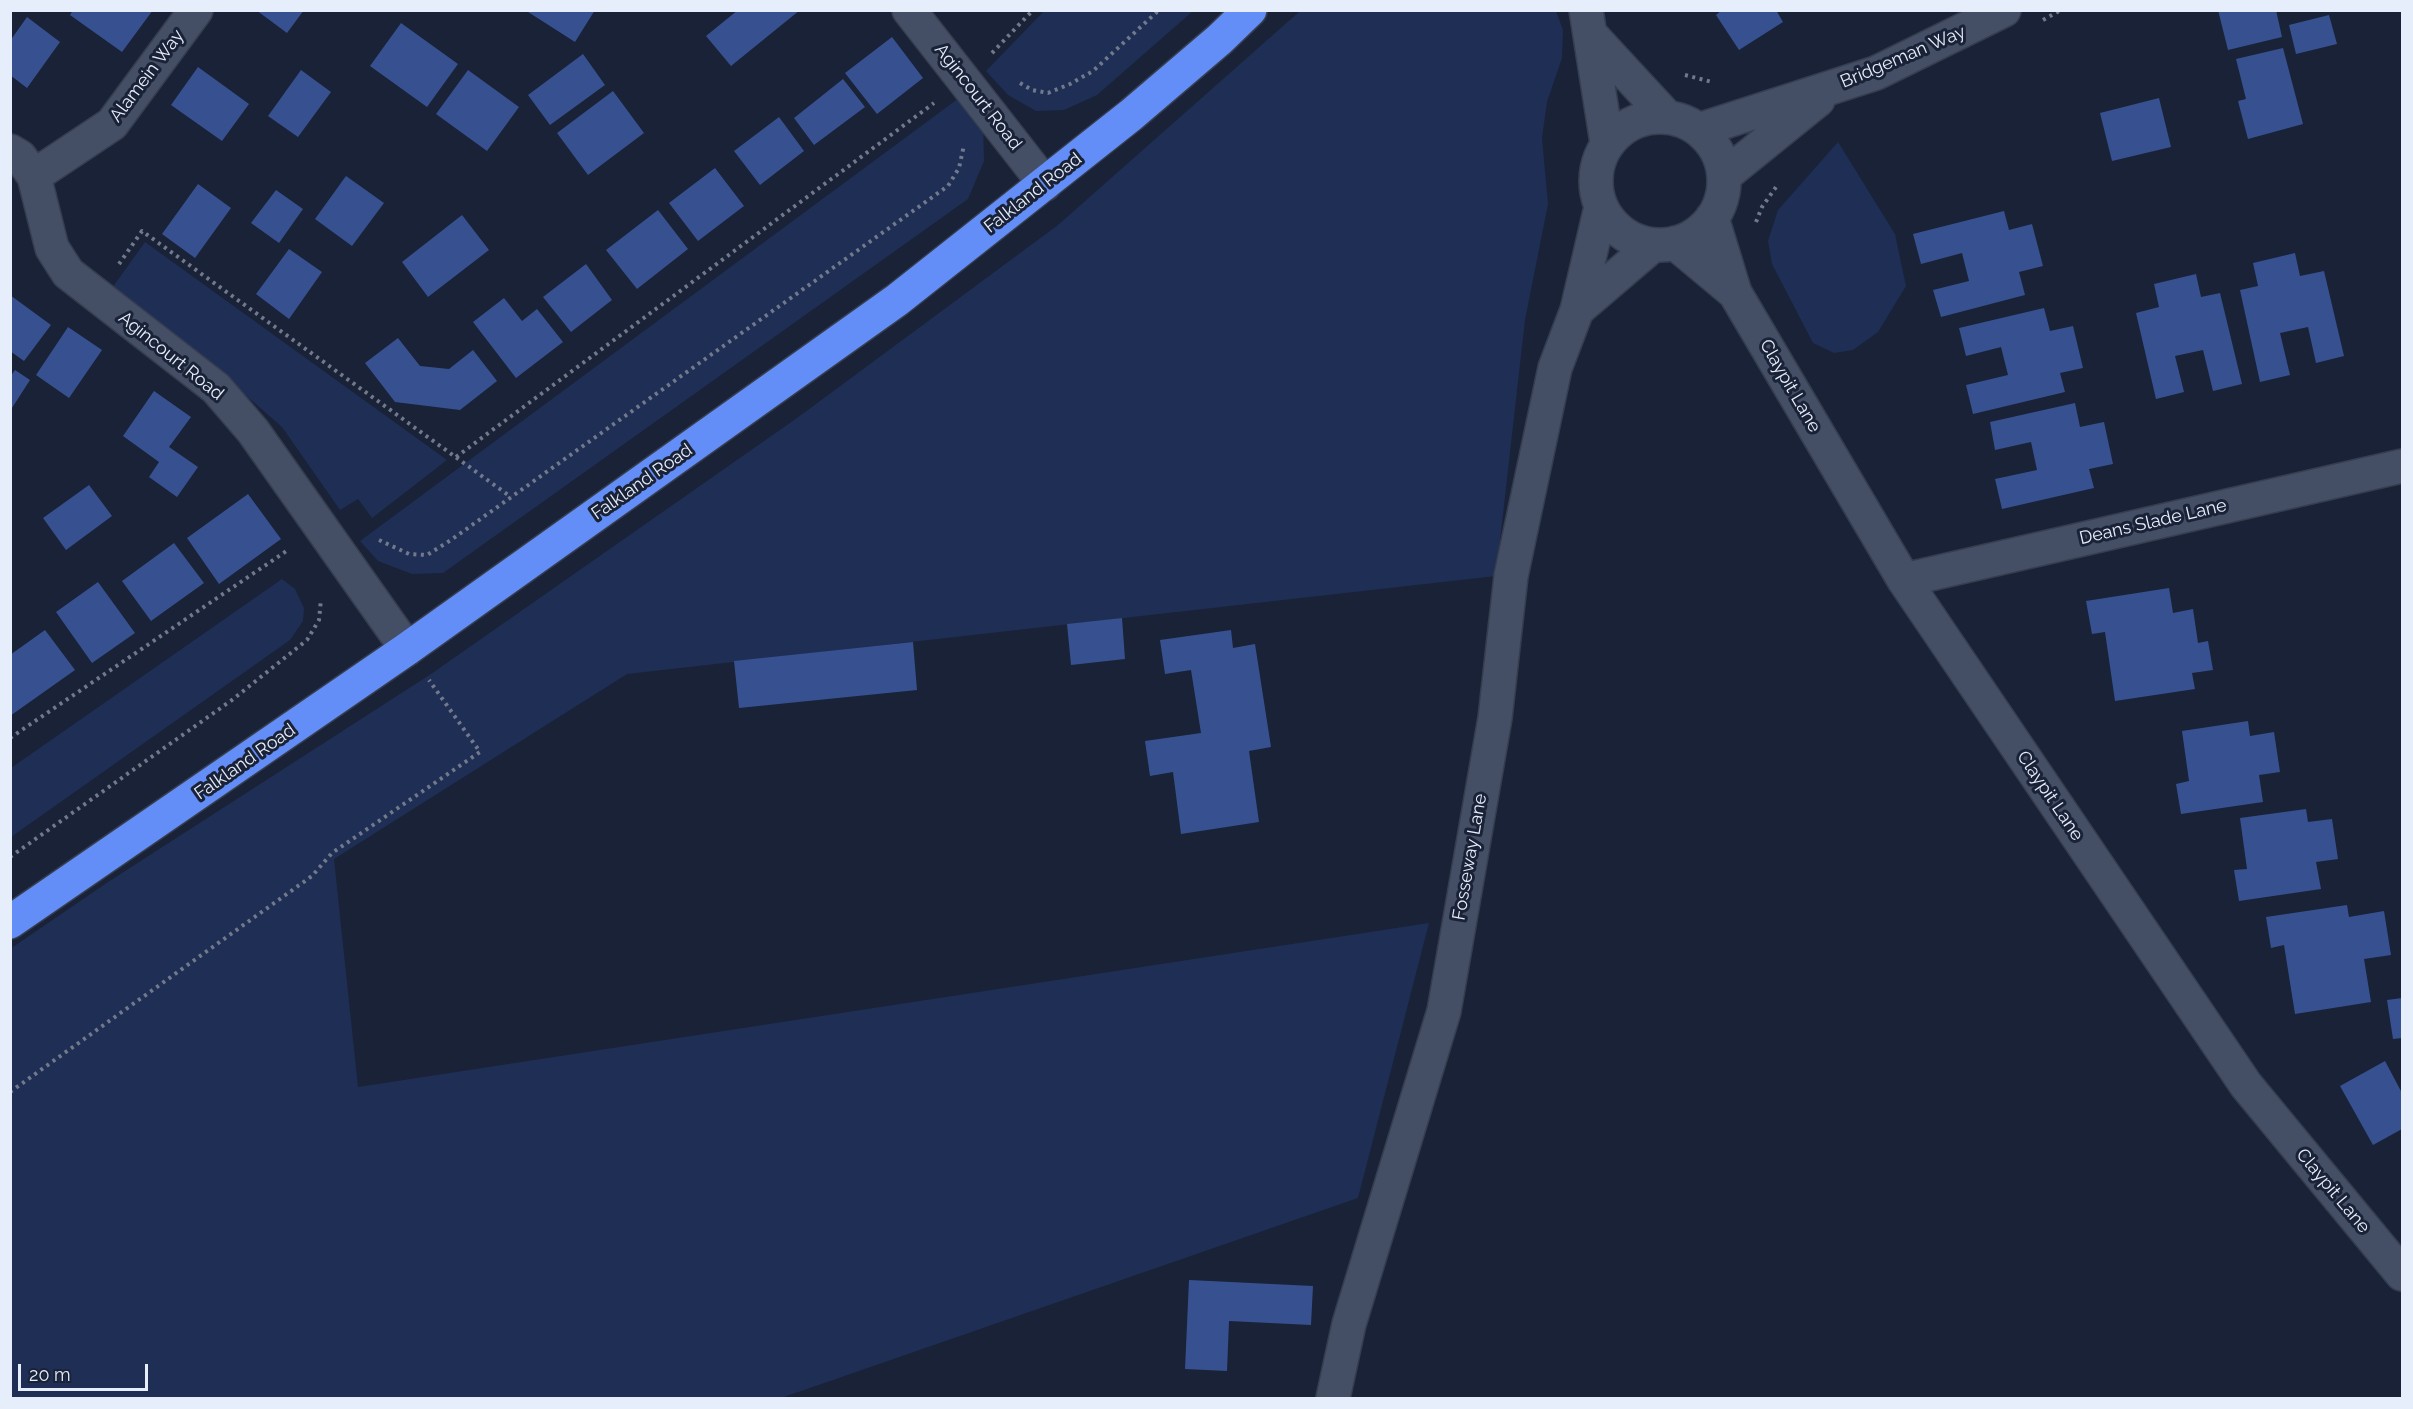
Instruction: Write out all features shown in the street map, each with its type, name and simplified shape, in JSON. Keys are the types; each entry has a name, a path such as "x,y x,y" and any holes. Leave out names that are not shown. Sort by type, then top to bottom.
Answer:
{"highway":[{"name":"Falkland Road","path":"10,922 407,649 840,342 1045,184 1212,47 1250,10"}],"street":[{"name":"Alamein Way","path":"34,176 112,124 196,10"},
{"name":"Agincourt Road","path":"909,10 1045,184"},
{"name":"Bridgeman Way","path":"1699,130 1833,87 1912,57 2004,10"},
{"path":"1589,23 1666,116"},
{"path":"1589,23 1607,143"},
{"name":"Bridgeman Way","path":"1724,176 1833,87"},
{"path":"1666,116 1684,121 1699,130 1712,142 1720,159 1724,176 1722,198 1712,218 1696,234 1664,244 1631,239 1613,225 1601,207 1595,185 1598,163 1607,143 1623,127 1644,118 1666,116"},
{"name":"Agincourt Road","path":"10,151 20,157 34,176 52,248 68,273 216,388 253,431 407,649"},
{"name":"Fosseway Lane","path":"1333,1398 1349,1324 1444,1011 1495,718 1511,576 1555,368 1577,310 1601,207"},
{"name":"Claypit Lane","path":"1712,218 1735,293 1904,580 2246,1085 2403,1274"},
{"name":"Fosseway Lane","path":"1577,310 1664,244"},
{"name":"Claypit Lane","path":"1664,244 1735,293"},
{"name":"Deans Slade Lane","path":"1904,580 2403,466"}],"path":[{"path":"374,537 409,554 427,555 948,186 959,168 966,136 951,121 972,88 1033,10"},
{"path":"456,457 972,88 1008,70 1021,85 1032,90 1048,93 1071,84 1093,71 1159,10"},
{"path":"2040,21 2061,10"},
{"path":"1683,75 1714,83"},
{"path":"1754,230 1762,207 1780,182"},
{"path":"96,296 142,231 510,497"},
{"path":"10,738 321,527"},
{"path":"10,857 232,700 307,640 319,620 322,602 319,592"},
{"path":"10,1092 312,876 332,853 480,752 407,649"}],"shaded area":[{"path":"1045,10 1193,11 1097,95 1064,110 1036,111 1008,95 986,71"},
{"path":"1300,11 1556,11 1563,30 1562,58 1547,102 1542,138 1548,204 1525,320 1496,576 627,674 334,859 358,1087 1429,923 1358,1198 781,1398 11,1398 10,949 108,882 431,674 797,418 1058,225"},
{"path":"959,98 983,123 984,161 968,199 443,573 412,574 378,561 360,541"},
{"path":"1838,142 1895,234 1906,286 1878,332 1853,350 1834,353 1813,343 1772,264 1768,241 1778,210"},
{"path":"145,242 447,460 372,518 358,499 340,510 282,427 211,365 112,288"},
{"path":"282,579 295,589 304,608 303,621 290,640 11,837 11,768"}],"building":[{"path":"73,10 153,10 122,52 70,15"},
{"path":"256,10 304,10 287,33"},
{"path":"525,10 595,10 575,42"},
{"path":"738,10 800,10 731,66 706,36"},
{"path":"1722,10 1776,10 1783,22 1739,50 1716,15"},
{"path":"2218,10 2276,10 2282,37 2228,50"},
{"path":"2329,15 2337,44 2296,54 2289,25"},
{"path":"27,17 60,42 27,88 10,75 10,41"},
{"path":"401,23 458,64 427,107 370,66"},
{"path":"892,37 923,78 877,114 845,73"},
{"path":"2283,48 2303,124 2248,139 2238,101 2246,99 2236,59"},
{"path":"583,54 605,85 550,125 528,95"},
{"path":"198,67 249,104 222,141 171,105"},
{"path":"301,70 331,92 298,137 268,116"},
{"path":"468,70 519,107 487,151 436,114"},
{"path":"843,79 865,107 814,145 794,118"},
{"path":"613,91 644,133 588,175 557,133"},
{"path":"2159,98 2171,147 2112,161 2100,113"},
{"path":"779,117 804,151 760,185 734,151"},
{"path":"715,168 744,206 698,241 669,203"},
{"path":"346,176 384,203 352,246 315,219"},
{"path":"198,184 231,208 195,258 162,234"},
{"path":"276,190 303,209 279,243 251,223"},
{"path":"658,210 688,249 637,289 606,250"},
{"path":"2004,211 2009,230 2032,224 2043,266 2019,272 2025,295 1941,317 1933,290 1969,281 1962,253 1921,264 1913,234"},
{"path":"462,215 489,250 428,297 402,262"},
{"path":"289,249 322,272 289,319 256,294"},
{"path":"2295,253 2300,276 2324,271 2344,356 2316,363 2308,327 2280,333 2290,375 2260,382 2240,290 2258,286 2253,263"},
{"path":"586,264 612,300 571,332 543,297"},
{"path":"2196,274 2201,297 2220,293 2242,384 2213,391 2203,350 2175,356 2184,392 2156,399 2136,313 2159,307 2154,284"},
{"path":"10,295 51,325 24,361 10,351"},
{"path":"504,298 522,321 537,309 563,342 516,378 473,322"},
{"path":"2044,308 2050,331 2073,326 2083,368 2060,373 2065,392 1973,414 1966,385 2008,375 2001,347 1966,356 1959,328"},
{"path":"68,327 102,350 69,398 36,375"},
{"path":"398,338 420,366 449,369 473,350 497,381 460,410 395,402 365,363"},
{"path":"15,370 30,380 10,411 10,377"},
{"path":"154,391 191,417 169,447 198,467 177,497 149,477 159,462 123,436"},
{"path":"2075,403 2080,427 2104,422 2113,464 2089,469 2094,488 2002,509 1995,479 2037,470 2031,442 1995,450 1990,422"},
{"path":"89,485 112,516 66,550 43,518"},
{"path":"248,494 281,539 219,584 187,538"},
{"path":"174,543 204,583 151,621 122,581"},
{"path":"98,582 135,633 92,663 56,612"},
{"path":"2169,588 2173,613 2193,609 2198,643 2208,641 2213,670 2192,673 2195,689 2115,701 2105,632 2092,634 2086,601"},
{"path":"1122,618 1125,659 1071,665 1067,624"},
{"path":"45,630 75,670 10,716 10,655"},
{"path":"1231,630 1233,648 1255,644 1271,747 1249,751 1259,822 1181,834 1173,772 1150,776 1145,741 1201,733 1191,670 1165,674 1160,640"},
{"path":"913,642 917,690 739,708 734,661"},
{"path":"2248,721 2250,736 2274,732 2280,772 2259,775 2263,802 2181,814 2176,784 2189,781 2182,731"},
{"path":"2306,809 2308,822 2332,819 2338,859 2316,862 2321,889 2239,901 2234,870 2247,869 2240,818"},
{"path":"2347,905 2349,917 2384,911 2391,955 2364,959 2371,1002 2295,1014 2284,945 2271,948 2266,917"},
{"path":"2402,998 2402,1038 2393,1039 2387,1000"},
{"path":"2385,1061 2402,1093 2402,1129 2373,1145 2340,1086"},
{"path":"1189,1280 1313,1286 1311,1325 1229,1321 1227,1371 1185,1369"}]}
